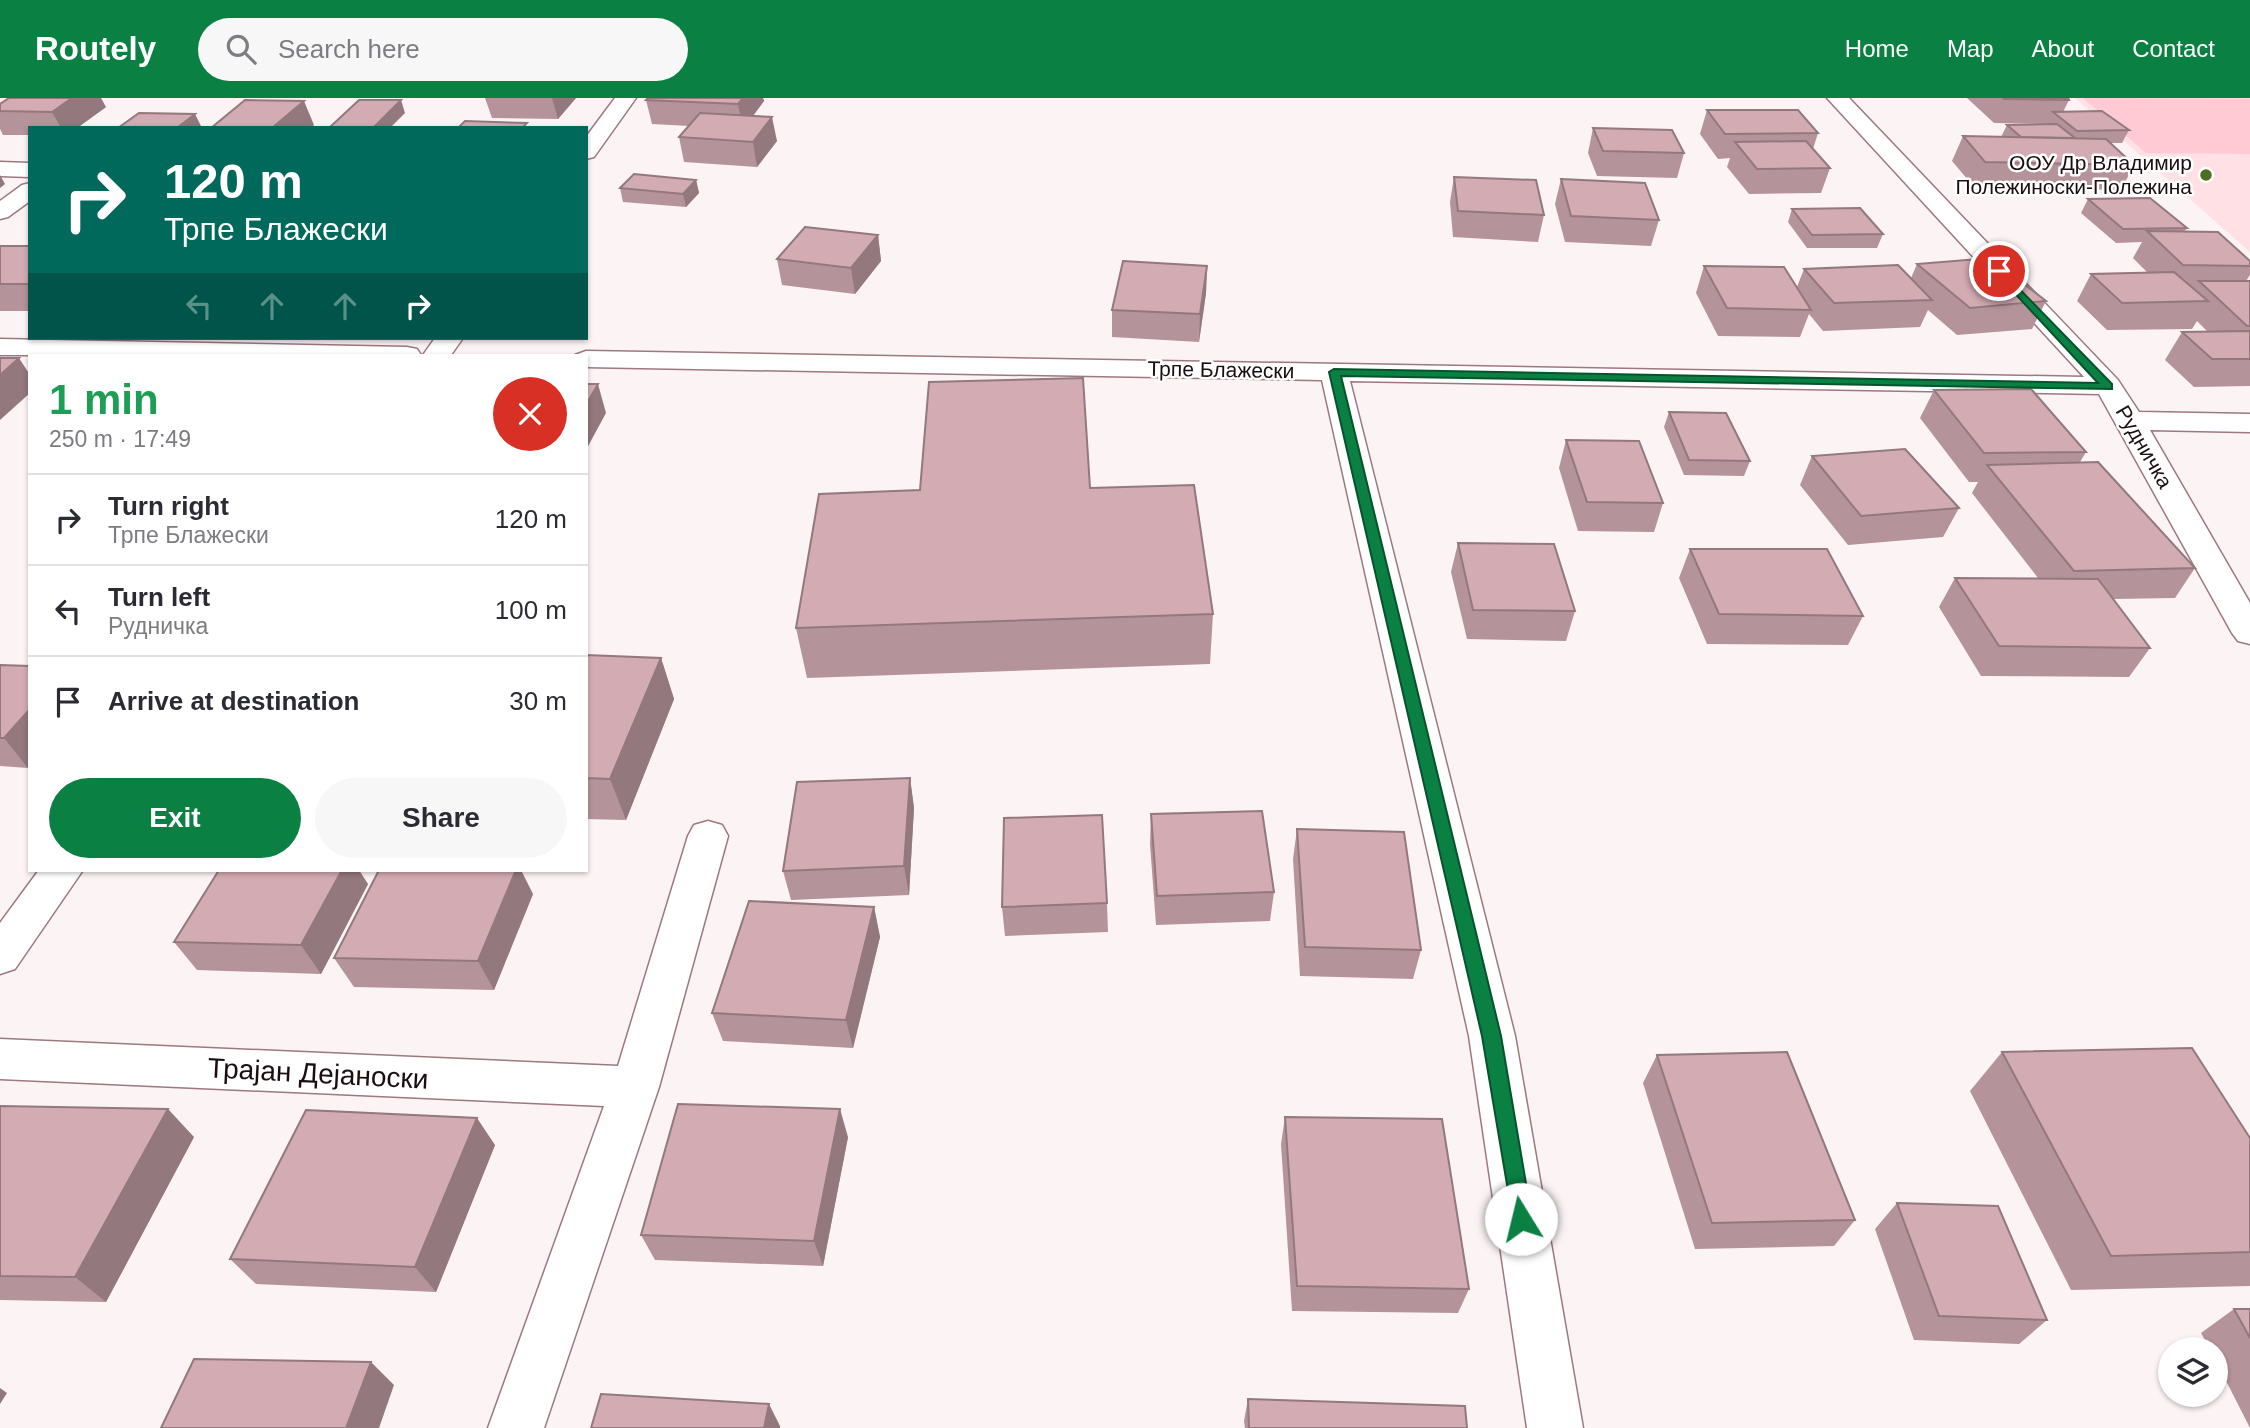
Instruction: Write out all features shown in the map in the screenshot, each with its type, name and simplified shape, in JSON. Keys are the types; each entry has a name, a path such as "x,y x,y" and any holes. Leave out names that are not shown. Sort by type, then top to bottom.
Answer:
{"street":[{"path":"588,149 626,98"},
{"name":"Рудничка","path":"1837,98 2108,386 2250,633"},
{"path":"0,169 28,170"},
{"path":"0,212 28,191"},
{"path":"0,347 356,354"},
{"name":"Трпе Блажески","path":"588,359 2108,386"},
{"path":"1334,372 1492,1036 1555,1428"},
{"path":"2130,421 2250,423"},
{"path":"516,1428 635,1087 708,836"},
{"path":"0,956 61,872"},
{"name":"Трајан Дејаноски","path":"0,1059 635,1087"}],"shaded area":[{"name":"ООУ Др Владимир Полежиноски-Полежина","path":"2075,98 2250,98 2250,252"},
{"path":"2083,98 2250,99 2250,154 2146,153"}],"building":[{"path":"9,98 72,98 52,112 0,111 0,104"},
{"path":"743,98 738,104 646,100"},
{"path":"2068,98 2069,100 2004,99"},
{"path":"245,100 304,101 274,126 213,126"},
{"path":"359,100 401,100 375,126 331,126"},
{"path":"1707,110 1798,110 1818,133 1725,134"},
{"path":"2102,111 2129,130 2077,131 2053,112"},
{"path":"139,113 195,114 180,126 121,126"},
{"path":"700,113 772,117 753,142 679,137"},
{"path":"465,121 527,123 524,126 460,126"},
{"path":"2057,124 2075,138 2021,137 2007,125"},
{"path":"1593,128 1672,130 1684,153 1603,151"},
{"path":"1963,136 2106,139 2134,165 1985,162"},
{"path":"1806,141 1830,168 1757,169 1735,142"},
{"path":"634,174 696,180 683,194 620,188"},
{"path":"1454,177 1536,180 1544,215 1458,211"},
{"path":"1561,179 1645,183 1659,220 1571,216"},
{"path":"2150,198 2187,228 2123,229 2088,199"},
{"path":"1860,208 1883,234 1812,235 1792,209"},
{"path":"805,227 878,235 851,268 777,259"},
{"path":"2147,231 2218,232 2250,261 2250,266 2183,265"},
{"path":"0,246 28,246 28,284 0,284"},
{"path":"1991,258 2046,301 1970,308 1917,264"},
{"path":"1123,261 1207,266 1200,314 1112,310"},
{"path":"1898,265 1932,300 1834,303 1804,269"},
{"path":"1704,266 1784,267 1811,310 1727,308"},
{"path":"2174,272 2208,301 2122,303 2091,274"},
{"path":"2199,281 2250,281 2250,326 2247,326"},
{"path":"2250,331 2250,359 2212,359 2182,332"},
{"path":"0,358 19,358 0,375"},
{"path":"1083,378 1090,488 1194,485 1213,614 796,628 819,494 920,490 929,382"},
{"path":"588,384 598,384 588,402"},
{"path":"2031,389 2086,452 1984,453 1934,390"},
{"path":"1669,412 1726,413 1750,461 1689,460"},
{"path":"1566,440 1639,441 1663,503 1587,502"},
{"path":"1905,449 1959,508 1861,516 1812,456"},
{"path":"2098,462 2195,568 2074,571 1987,465"},
{"path":"1458,543 1554,544 1575,611 1473,610"},
{"path":"1690,549 1827,549 1863,616 1719,614"},
{"path":"1955,578 2098,579 2150,648 1999,646"},
{"path":"588,655 661,658 610,779 588,778"},
{"path":"0,665 28,666 28,711 4,738 0,738"},
{"path":"910,778 904,866 783,871 797,782"},
{"path":"1262,811 1274,892 1157,896 1151,814"},
{"path":"1102,815 1107,903 1002,907 1004,818"},
{"path":"1297,829 1404,832 1421,950 1305,947"},
{"path":"218,872 341,872 301,945 174,942"},
{"path":"378,872 515,872 478,961 334,958"},
{"path":"749,901 874,907 846,1020 712,1013"},
{"path":"2192,1048 2250,1138 2250,1252 2111,1256 2002,1052"},
{"path":"1787,1052 1855,1220 1712,1223 1657,1055"},
{"path":"678,1104 840,1109 814,1241 641,1235"},
{"path":"0,1106 168,1109 75,1277 0,1276"},
{"path":"306,1110 477,1118 415,1267 230,1259"},
{"path":"1285,1117 1442,1119 1469,1289 1297,1286"},
{"path":"1897,1203 1998,1206 2047,1320 1939,1316"},
{"path":"2234,1309 2250,1309 2250,1338"},
{"path":"194,1359 371,1362 346,1428 161,1428"},
{"path":"601,1394 769,1404 764,1428 591,1428"},
{"path":"1248,1399 1465,1406 1467,1428 1249,1428"}],"place":[{"name":"ООУ Др Владимир Полежиноски-Полежина","path":"2206,175"}],"route":[{"path":"1521,1219 1492,1036 1334,372 2108,386 1999,271"}]}
